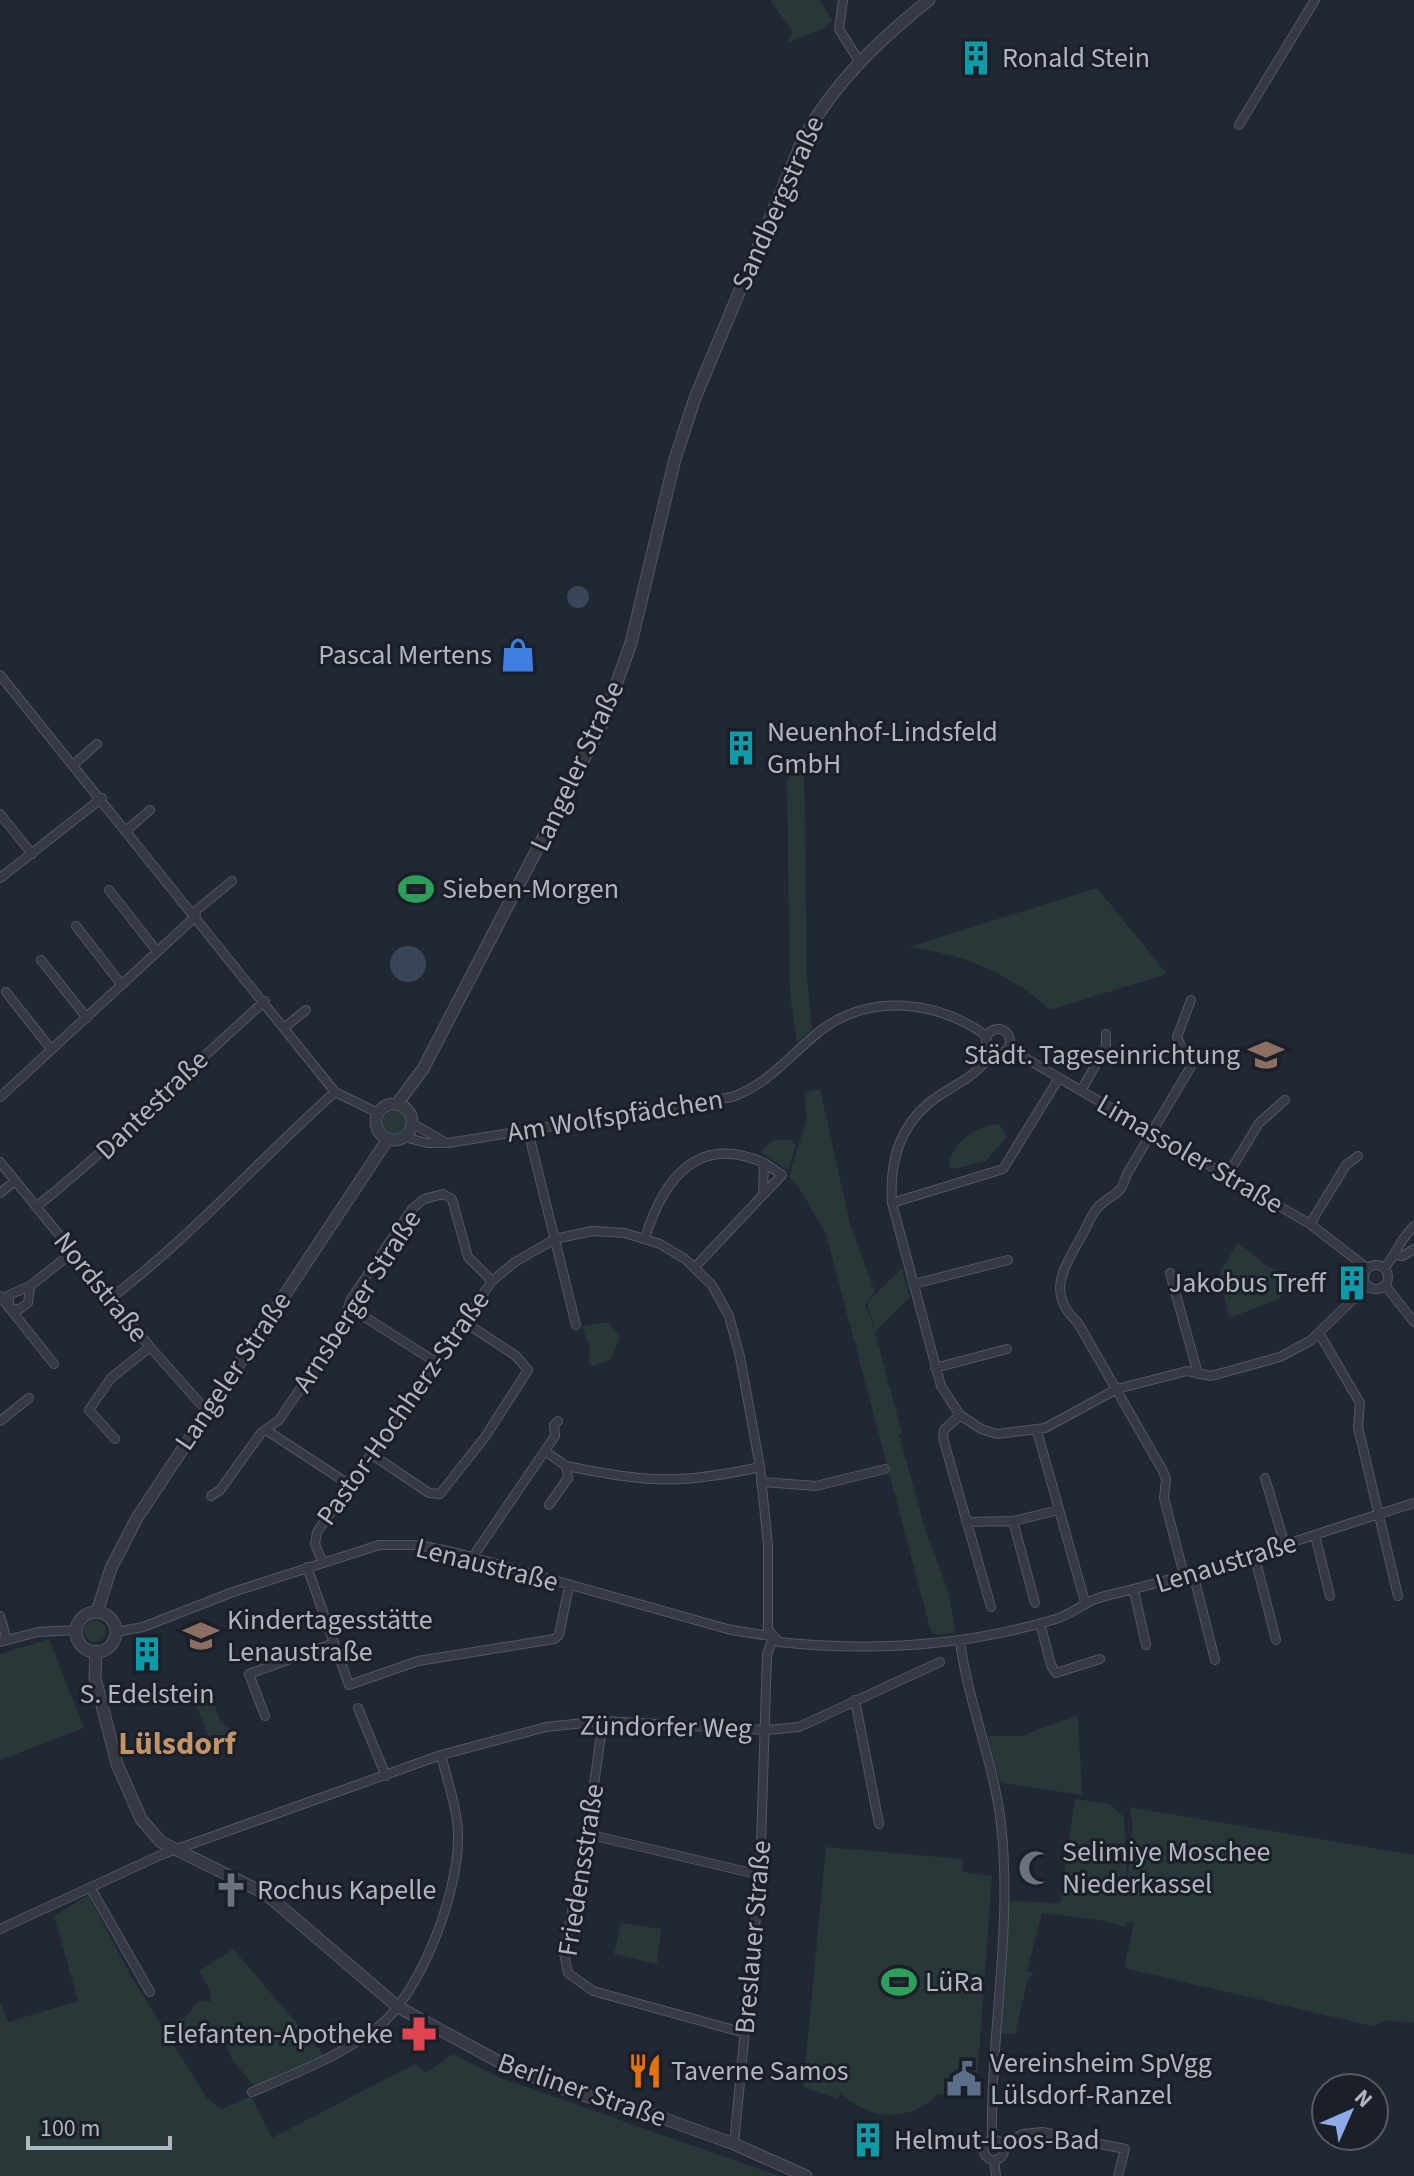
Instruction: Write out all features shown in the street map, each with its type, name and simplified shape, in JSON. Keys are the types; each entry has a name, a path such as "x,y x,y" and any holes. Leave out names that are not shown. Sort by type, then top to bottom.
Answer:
{"street":[{"path":"843,0 839,29 859,61"},
{"name":"Sandbergstraße","path":"680,442 695,398 804,137 836,85 929,0"},
{"path":"1239,125 1315,0"},
{"name":"Langeler Straße","path":"397,1104 423,1069 602,724 631,643 680,442"},
{"path":"0,675 102,798 335,1092 378,1113"},
{"path":"74,764 97,744"},
{"path":"0,878 102,798"},
{"path":"127,830 150,810"},
{"path":"0,814 32,854"},
{"path":"0,1097 232,881"},
{"path":"109,890 156,950"},
{"path":"76,926 121,984"},
{"path":"41,960 87,1018"},
{"path":"6,992 51,1049"},
{"path":"1191,1000 1177,1037 1190,1068 1127,1174 1122,1191 1099,1207 1062,1270 1059,1283 1067,1312 1078,1323 1163,1471 1164,1498 1215,1660"},
{"name":"Dantestraße","path":"36,1207 92,1162 149,1104 265,1001"},
{"name":"Am Wolfspfädchen","path":"404,1137 427,1143 448,1143 732,1097 771,1078 822,1030 846,1016 880,1007 905,1005 937,1010 987,1036"},
{"path":"285,1027 306,1010"},
{"path":"995,1030 1004,1031 1010,1039 1008,1048 1001,1053 992,1051 987,1036 995,1030"},
{"path":"1081,1091 1106,1046 1106,1034"},
{"name":"Limassoler Straße","path":"1008,1048 1310,1224 1367,1268"},
{"path":"992,1051 975,1074 939,1095 910,1123 894,1159 892,1203 935,1368 949,1402 960,1415 988,1432 1037,1431 1117,1389 1187,1371 1211,1376 1271,1360 1296,1349 1319,1333 1367,1286"},
{"name":"Langeler Straße","path":"410,1118 423,1069"},
{"path":"892,1203 1003,1169 1059,1078"},
{"path":"111,1298 175,1246 226,1197 252,1166 335,1092"},
{"path":"1227,1176 1259,1123 1285,1100"},
{"path":"410,1118 404,1137 388,1139 377,1129 378,1113 386,1106 397,1104 410,1118 448,1143"},
{"path":"528,1131 576,1325"},
{"name":"Langeler Straße","path":"97,1612 111,1568 137,1518 388,1139"},
{"path":"645,1238 664,1189 695,1162 732,1154 764,1163 782,1175 695,1267"},
{"path":"1310,1224 1346,1165 1358,1156"},
{"name":"Nordstraße","path":"0,1162 150,1347 206,1410"},
{"path":"763,1195 764,1163"},
{"path":"0,1193 15,1181"},
{"name":"Arnsberger Straße","path":"211,1496 220,1490 266,1430 279,1420 343,1324 349,1307 412,1209 436,1194 452,1199 468,1257 492,1281"},
{"path":"1396,1255 1396,1245 1414,1226"},
{"name":"Pastor-Hochherz-Straße","path":"323,1563 315,1544 317,1532 492,1281 515,1262 555,1239 592,1231 645,1238 674,1251 712,1285 729,1316 740,1357 760,1467 768,1545 772,1638 767,1655 766,1730"},
{"path":"1384,1268 1396,1255 1407,1254 1414,1249"},
{"path":"9,1308 9,1295 30,1286 73,1252"},
{"path":"914,1284 1008,1260"},
{"path":"1375,1264 1384,1268 1388,1276 1385,1285 1376,1289 1367,1286 1363,1277 1367,1268 1375,1264"},
{"path":"1170,1273 1198,1374"},
{"path":"1385,1285 1414,1322"},
{"path":"9,1308 18,1310 28,1303 30,1286"},
{"path":"0,1296 54,1364"},
{"path":"349,1307 434,1361"},
{"path":"371,1454 429,1493 440,1494 485,1437 528,1370 516,1356 463,1321"},
{"path":"1319,1333 1360,1403 1358,1427 1398,1596"},
{"path":"115,1439 89,1410 111,1378 150,1347"},
{"path":"935,1368 1007,1349"},
{"path":"0,1421 29,1398"},
{"path":"960,1415 944,1430 943,1438 991,1607"},
{"path":"472,1558 557,1434 554,1425 558,1421"},
{"path":"266,1430 350,1485"},
{"path":"1037,1431 1085,1602"},
{"path":"545,1451 566,1466 628,1479 671,1482 708,1479 760,1467"},
{"path":"549,1505 568,1478 566,1466"},
{"path":"761,1482 816,1486 885,1469"},
{"path":"1265,1478 1285,1545"},
{"name":"Lenaustraße","path":"116,1632 143,1627 307,1567 391,1544 424,1545 760,1637 833,1648 884,1648 960,1641 1040,1623 1069,1614 1085,1602 1134,1591 1414,1503"},
{"path":"966,1522 1013,1521 1059,1510"},
{"path":"1013,1521 1035,1603"},
{"path":"1315,1535 1330,1596"},
{"path":"1254,1554 1276,1640"},
{"path":"307,1567 349,1685 418,1661 554,1639 559,1635 569,1586"},
{"path":"1134,1591 1146,1645"},
{"path":"97,1612 108,1616 116,1632 112,1643 96,1651 81,1645 76,1630 81,1619 97,1612"},
{"path":"0,1616 4,1641 48,1630 76,1630"},
{"path":"1040,1623 1056,1673 1100,1659"},
{"path":"960,1641 1001,1826 1006,1901 991,2087 992,2140 983,2149 987,2158 994,2160 1002,2156 1002,2144"},
{"path":"265,1716 249,1674 334,1643"},
{"path":"96,1651 95,1678 102,1714 124,1785 146,1825 172,1850"},
{"name":"Zündorfer Weg","path":"0,1929 172,1850 441,1755 546,1727 603,1721 766,1730 799,1727 940,1662"},
{"path":"855,1700 879,1824"},
{"path":"358,1708 386,1776"},
{"name":"Friedensstraße","path":"603,1721 587,1834 564,1953 568,1973 593,1991 745,2033"},
{"name":"Breslauer Straße","path":"734,2144 760,1875 766,1730"},
{"path":"252,2092 360,2040 398,2007 438,1929 453,1874 458,1833 441,1755"},
{"path":"587,1834 760,1875"},
{"name":"Berliner Straße","path":"172,1850 266,1894 398,2007 524,2073 734,2144 806,2176"},
{"path":"90,1887 150,1992"},
{"path":"992,2140 1002,2144 1023,2134 1042,2132 1125,2149 1118,2176"},
{"path":"994,2160 996,2176"}],"shaded area":[{"path":"770,0 819,0 832,20 825,28 787,43 793,32"},
{"path":"804,766 807,977 812,1030 797,1042 790,994 787,779"},
{"path":"1097,888 1167,974 1050,1010 1019,986 985,967 909,947"},
{"path":"820,1089 850,1224 875,1292 865,1304 875,1330 867,1303 902,1268 910,1297 875,1332 902,1433 899,1435 925,1529 948,1591 956,1633 937,1635 931,1632 826,1234 798,1186 789,1177 807,1117 804,1093"},
{"path":"394,1111 402,1114 405,1122 402,1130 394,1133 386,1130 383,1122 386,1114"},
{"path":"999,1124 1007,1136 986,1161 953,1169 949,1165 955,1149 967,1136"},
{"path":"774,1140 791,1140 796,1145 788,1170 760,1152"},
{"path":"1238,1243 1268,1267 1297,1278 1279,1299 1229,1318 1219,1273"},
{"path":"609,1323 620,1338 610,1360 593,1366 588,1364 590,1348 582,1326"},
{"path":"91,1620 99,1620 106,1631 99,1642 91,1642 84,1635 84,1627"},
{"path":"49,1639 84,1728 0,1760 0,1654"},
{"path":"209,1690 220,1721 230,1729 219,1741 208,1735 192,1696"},
{"path":"1078,1715 1082,1795 1003,1783 999,1779 988,1736 1021,1736"},
{"path":"1075,1799 1110,1804 1124,1817 1127,1885 1133,1824 1129,1807 1414,1855 1414,2023 1389,2020 1372,2026 1124,1968 1134,1922 1127,1922 1126,1927 1100,1920 1042,1913 1027,1971 1034,1973 1028,1979 1015,2034 999,2034 1007,1901 1060,1903"},
{"name":"LüRa","path":"826,1847 963,1859 963,1872 992,1876 976,2096 938,2094 914,2110 889,2115 863,2109 840,2092 838,2099 803,2087"},
{"path":"88,1895 132,1978 207,2098 222,2109 251,2096 272,2138 415,2064 426,2073 453,2054 501,2078 779,2176 0,2176 0,2002 8,2022 78,2001 54,1916"},
{"path":"621,1923 661,1929 657,1964 614,1954"},
{"path":"233,1949 325,2056 256,2088 233,2061 216,2025 201,2033 179,2033 174,2026 177,2020 185,2017 200,2000 211,2002 210,1990 199,1971"}],"water":[{"path":"578,586 586,589 589,597 586,605 578,608 570,605 567,597 570,589"},
{"path":"408,946 421,951 426,964 421,977 408,982 395,977 390,964 395,951"}],"place":[{"name":"Ronald Stein","path":"976,58"},
{"name":"Pascal Mertens","path":"518,655"},
{"name":"Neuenhof-Lindsfeld GmbH","path":"741,748"},
{"name":"Sieben-Morgen","path":"416,889"},
{"name":"Städt. Tageseinrichtung","path":"1266,1055"},
{"name":"Jakobus Treff","path":"1352,1283"},
{"name":"Kindertagesstätte Lenaustraße","path":"201,1636"},
{"name":"S. Edelstein","path":"147,1654"},
{"name":"Selimiye Moschee Niederkassel","path":"1036,1868"},
{"name":"Rochus Kapelle","path":"231,1890"},
{"name":"LüRa","path":"899,1982"},
{"name":"Elefanten-Apotheke","path":"419,2034"},
{"name":"Taverne Samos","path":"645,2071"},
{"name":"Vereinsheim SpVgg Lülsdorf-Ranzel","path":"964,2079"},
{"name":"Helmut-Loos-Bad","path":"868,2140"}],"district":[{"name":"Lülsdorf","path":"177,1744"}]}
